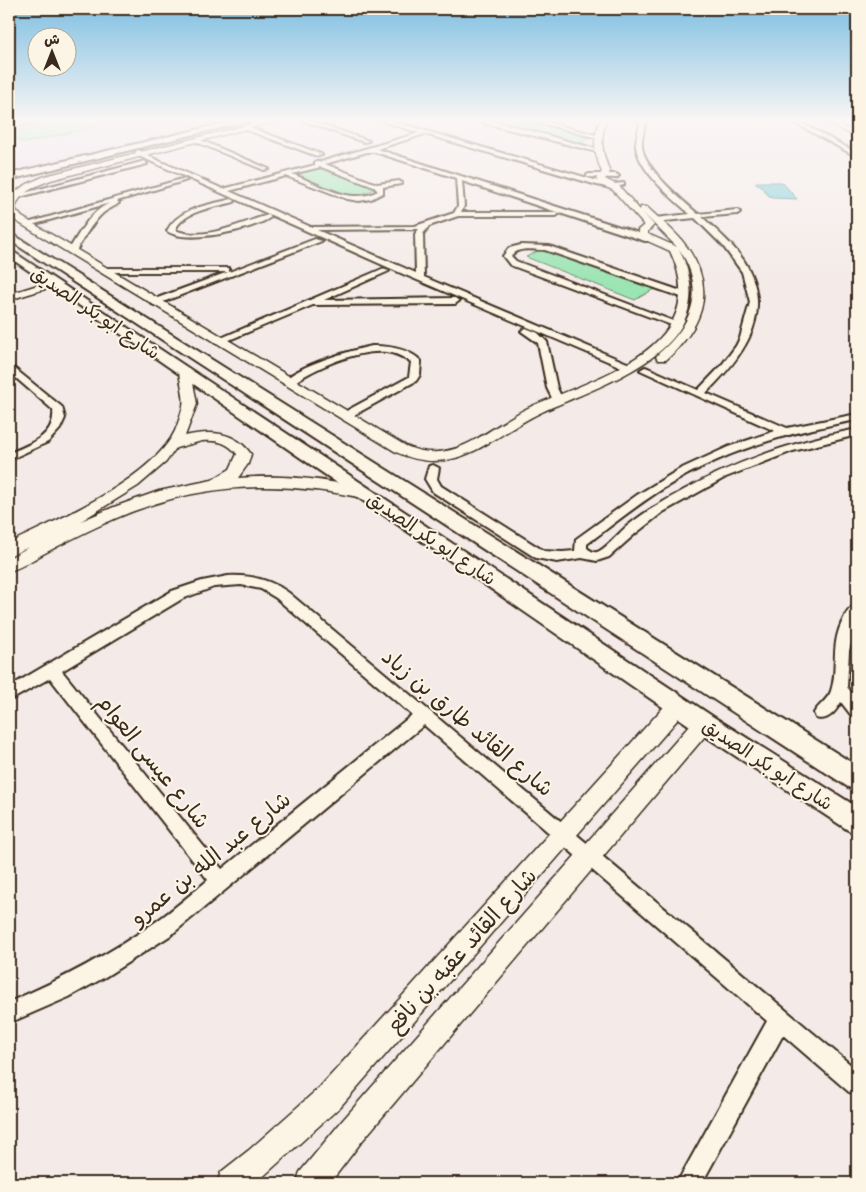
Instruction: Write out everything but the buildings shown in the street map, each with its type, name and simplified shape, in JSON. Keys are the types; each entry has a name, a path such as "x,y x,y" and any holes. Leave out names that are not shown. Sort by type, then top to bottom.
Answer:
{"main road":[{"path":"9,179 22,175"},
{"name":"شارع ابو بكر الصديق","path":"9,235 857,779"},
{"name":"شارع ابو بكر الصديق","path":"9,252 704,723 857,821"},
{"path":"134,338 157,330"},
{"path":"436,541 459,524"}],"street":[{"path":"48,175 24,183 12,195 11,209 13,214 51,242 72,251 103,270 114,281"},
{"path":"12,195 59,175"},
{"path":"12,195 42,189 83,175"},
{"path":"172,175 318,241 383,267 406,272 629,367"},
{"path":"186,175 308,228 396,275 539,338 551,386 558,400"},
{"path":"220,190 275,175"},
{"path":"291,175 350,198 375,196 382,190 378,186"},
{"path":"347,175 378,186 399,183"},
{"path":"449,175 625,227 695,216 737,212"},
{"path":"149,301 403,463 433,468 458,465 470,461 629,367 659,345 677,324 688,296 688,283 684,267 675,249 458,175"},
{"path":"581,175 603,176 600,179 602,182 615,182"},
{"path":"588,175 615,182"},
{"path":"9,220 51,242 114,281 410,454 443,457 463,451 530,413 558,400 623,383 645,370 666,354 691,325 698,309 700,294 699,280 695,267 675,238 665,229 651,224 615,182 613,175"},
{"path":"654,175 662,186 721,237 734,251 744,266 751,283 754,300 752,318 746,337 735,356 699,394"},
{"path":"457,214 461,206 459,178"},
{"path":"28,224 187,182"},
{"path":"72,251 81,236 108,206 187,182"},
{"path":"28,187 42,189"},
{"path":"232,201 183,216 176,221 171,230 183,235 212,234 268,217"},
{"path":"461,206 472,211 489,214"},
{"path":"308,228 425,226 457,214 569,214"},
{"path":"651,224 642,233 653,241 668,243 675,238"},
{"path":"420,278 419,240 420,230 425,226"},
{"path":"389,228 412,235 419,240"},
{"path":"51,242 69,241 81,236"},
{"path":"149,301 318,241"},
{"path":"677,324 513,263 507,256 509,252 518,248 534,246 546,248 688,296"},
{"path":"103,270 207,271 247,267"},
{"path":"219,341 340,289 383,267"},
{"path":"114,281 132,270"},
{"path":"207,271 213,275 211,280"},
{"path":"396,275 406,272"},
{"path":"9,290 51,281"},
{"path":"9,297 51,281"},
{"path":"340,289 337,292 342,298 355,301"},
{"path":"298,307 326,302 455,301"},
{"path":"288,382 295,377 356,351 392,350 409,355 416,361 413,379 352,412 347,417"},
{"path":"9,367 58,409 60,416 58,424 52,433 42,441 9,457"},
{"path":"645,370 786,432"},
{"path":"9,550 90,510 117,494 140,478 173,445 189,413 190,384 185,372"},
{"path":"551,386 585,394"},
{"path":"583,553 580,546 585,539 634,502 702,462 743,445 786,432 857,417"},
{"path":"433,468 431,479 437,489 541,555 555,558 583,553 594,557 600,556 607,551 653,514 719,475 757,459 795,447 857,432"},
{"path":"173,445 191,438 209,436 226,438 238,445 244,454 242,465 232,476 216,484"},
{"path":"9,564 97,520 136,504 176,492 216,484 256,480 294,481 332,486 368,494"},
{"path":"585,539 591,538 603,542 607,551"},
{"name":"شارع القائد طارق بن زياد","path":"9,696 186,591 212,582 230,580 248,581 264,585 278,592 590,855 857,1084"},
{"path":"822,713 834,701 839,688 841,655 845,634 857,610"},
{"name":"شارع عيسى العوام","path":"52,670 220,881"},
{"path":"839,688 857,710"},
{"name":"شارع القائد عقبه بن نافع","path":"232,1183 260,1161 330,1097 678,705"},
{"name":"شارع عبد الله بن عمرو","path":"9,1013 62,990 132,950 164,928 424,715"},
{"name":"شارع القائد عقبه بن نافع","path":"311,1183 352,1131 704,723"},
{"path":"689,1183 780,1018"}],"green space":[{"path":"295,175 338,175 377,188 354,197"},
{"path":"544,248 654,289 635,300 526,257"}],"water":[{"path":"782,182 797,199 772,198 763,188 755,183"}]}
